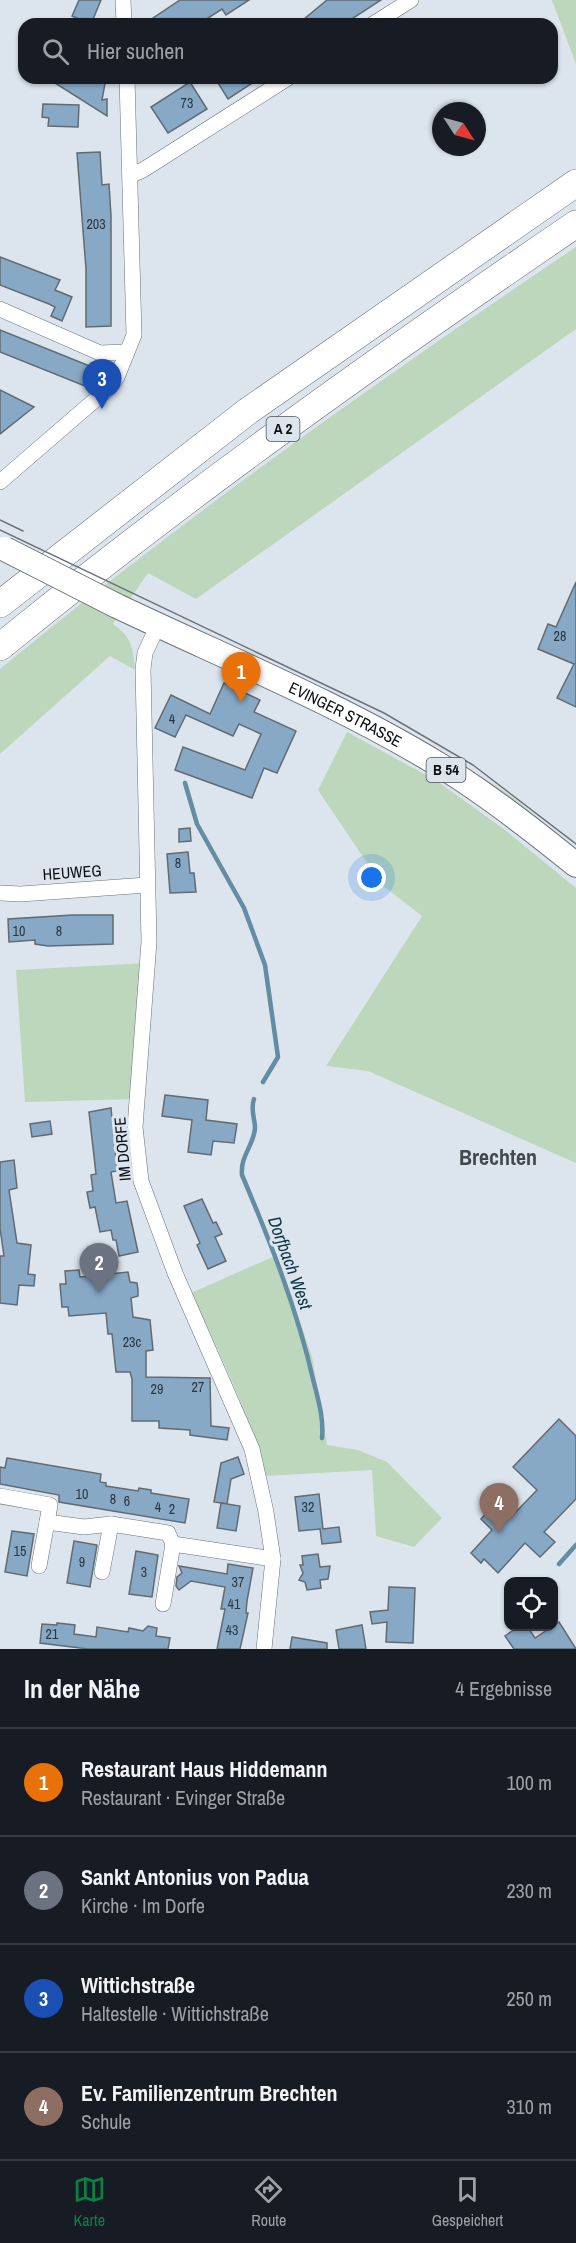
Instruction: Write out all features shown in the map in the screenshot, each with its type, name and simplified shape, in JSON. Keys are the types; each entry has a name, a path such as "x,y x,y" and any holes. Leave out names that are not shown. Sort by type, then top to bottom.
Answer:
{"highway":[{"name":"A 2","path":"0,604 248,411 576,183"},
{"name":"A 2","path":"0,647 146,530 250,453 364,370 576,224"}],"main road":[{"name":"EVINGER STRASSE","path":"2,548 390,737 441,766 489,798 576,865"}],"street":[{"path":"123,0 124,18"},
{"path":"382,18 411,0"},
{"path":"0,483 110,387 117,377 125,352 134,335 127,84"},
{"path":"130,175 143,170 279,84"},
{"path":"0,309 100,353 125,352"},
{"name":"IM DORFE","path":"158,625 145,653 143,669 149,942 135,1126 141,1181 175,1273 252,1449 266,1512 273,1559 264,1649"},
{"name":"HEUWEG","path":"0,893 21,894 147,885"},
{"path":"0,1496 50,1505 39,1566"},
{"path":"47,1522 84,1527 111,1524 168,1533 173,1544 163,1604"},
{"path":"102,1572 111,1524"},
{"path":"173,1544 273,1559"}],"green space":[{"path":"552,0 576,0 576,64"},
{"path":"576,247 576,329 196,599 148,573 113,624 128,638 135,670 110,656 0,754 0,669 140,558 283,451"},
{"path":"347,732 437,781 505,830 576,888 576,1163 368,1071 326,1066 422,916 382,885 318,790"},
{"path":"481,776 511,796 576,848 576,853 478,779"},
{"path":"148,963 137,1099 25,1102 16,970"},
{"path":"277,1255 312,1357 327,1445 358,1450 387,1462 442,1518 414,1547 376,1536 372,1470 265,1476 242,1406 191,1293"}],"building":[{"path":"79,0 101,0 94,18 72,16"},
{"path":"180,0 249,0 226,15 222,9 208,18 153,18"},
{"path":"327,0 381,0 353,18 305,18"},
{"path":"56,84 105,84 102,100 107,99 107,116"},
{"path":"187,84 191,84 207,109 168,133 151,107"},
{"path":"219,84 251,84 228,99"},
{"path":"43,104 79,105 78,127 48,126 49,118 42,117"},
{"path":"100,152 102,185 109,184 111,326 86,327 86,269 77,153"},
{"path":"0,257 60,280 55,290 72,297 62,321 51,316 55,307 0,285"},
{"path":"0,330 97,369 90,388 0,352"},
{"path":"0,390 34,407 0,434"},
{"path":"576,582 576,707 557,698 574,664 538,649 548,624 556,627"},
{"path":"224,683 260,700 254,712 296,731 277,773 264,768 252,798 175,770 183,747 245,770 261,734 239,724 233,736 186,715 175,737 155,728 171,695 210,714"},
{"path":"190,828 191,841 179,842 179,829"},
{"path":"188,852 190,873 194,873 196,892 170,893 167,854"},
{"path":"113,915 113,944 48,946 35,944 35,940 9,942 8,919"},
{"path":"165,1095 208,1100 206,1120 237,1124 234,1143 213,1141 211,1155 188,1152 192,1120 162,1116"},
{"path":"111,1108 117,1171 111,1172 116,1203 127,1201 138,1252 119,1256 116,1240 113,1240 111,1230 100,1232 95,1207 90,1208 87,1192 93,1191 91,1175 96,1174 89,1112"},
{"path":"50,1121 52,1134 32,1137 30,1124"},
{"path":"14,1160 17,1188 9,1190 17,1243 31,1245 28,1274 35,1275 34,1286 19,1285 17,1305 0,1303 0,1256 4,1256 0,1228 0,1162"},
{"path":"202,1199 213,1223 216,1222 222,1234 215,1237 226,1261 208,1269 184,1206"},
{"path":"79,1270 80,1277 128,1272 130,1282 137,1283 138,1290 138,1296 131,1298 133,1317 150,1320 153,1350 146,1351 146,1377 210,1378 211,1426 229,1428 227,1440 190,1435 190,1430 159,1428 159,1421 132,1421 132,1379 130,1372 116,1372 112,1334 108,1334 106,1313 69,1316 68,1307 62,1307 60,1284 66,1284 65,1271"},
{"path":"559,1419 576,1436 576,1499 544,1532 555,1542 540,1557 525,1543 498,1573 484,1559 481,1563 471,1553 492,1530 481,1519 496,1502 511,1517 537,1490 513,1467"},
{"path":"238,1457 244,1474 231,1479 227,1504 214,1502 221,1463"},
{"path":"7,1458 101,1474 100,1482 106,1483 106,1486 138,1491 139,1488 151,1490 151,1493 189,1499 185,1523 59,1502 59,1495 0,1484 0,1467 5,1468"},
{"path":"319,1494 323,1529 339,1527 341,1542 322,1544 320,1529 299,1531 295,1497"},
{"path":"221,1503 240,1506 236,1531 217,1528"},
{"path":"12,1531 34,1534 27,1576 5,1572"},
{"path":"74,1541 97,1545 90,1587 67,1583"},
{"path":"136,1551 158,1555 152,1597 129,1594"},
{"path":"318,1554 320,1567 330,1566 328,1579 320,1580 321,1588 307,1590 305,1582 299,1580 303,1573 300,1565 303,1565 302,1556"},
{"path":"228,1564 253,1568 247,1601 246,1613 248,1613 240,1649 217,1649 225,1609 221,1609 225,1587 191,1581 179,1590 176,1586 177,1577 182,1573 179,1566 227,1574"},
{"path":"389,1587 415,1588 413,1643 386,1642 387,1622 372,1624 370,1612 388,1610"},
{"path":"57,1623 75,1625 74,1634 96,1637 97,1627 128,1632 129,1628 143,1631 148,1626 157,1628 156,1636 170,1638 168,1649 88,1649 40,1643 42,1624 57,1625"},
{"path":"558,1623 576,1649 514,1649 505,1636 512,1631 530,1631 535,1638 546,1631 558,1631"},
{"path":"362,1625 366,1649 339,1649 336,1630"},
{"path":"292,1637 327,1643 327,1649 290,1649"}],"waterway":[{"name":"Dorfbach West","path":"185,783 197,824 244,908 265,965 278,1057 263,1082"},
{"name":"Dorfbach West","path":"254,1099 252,1106 255,1128 243,1162 242,1175 273,1250 307,1353 320,1409 322,1438"},
{"path":"559,1564 576,1545"}],"tram line":[{"path":"0,520 23,531"},
{"path":"0,530 384,713 473,765 576,844"}],"place":[{"name":"Wittichstraße","path":"102,409"},
{"name":"Restaurant Haus Hiddemann","path":"241,702"},
{"name":"Sankt Antonius von Padua","path":"99,1293"},
{"name":"Ev. Familienzentrum Brechten","path":"499,1533"}],"district":[{"name":"Brechten","path":"498,1157"}]}
